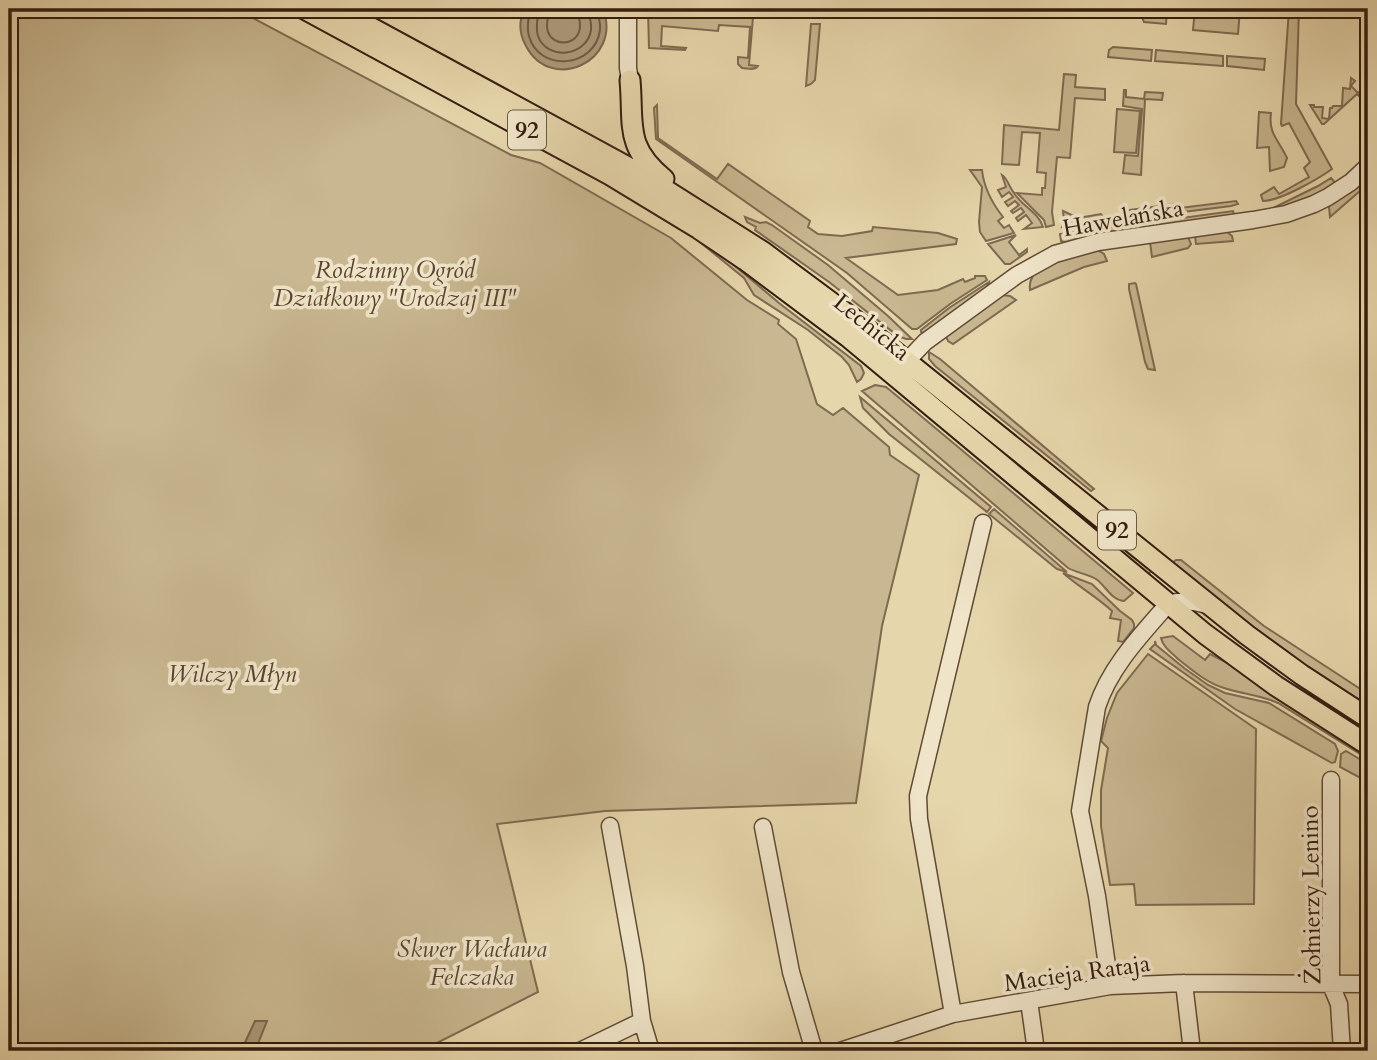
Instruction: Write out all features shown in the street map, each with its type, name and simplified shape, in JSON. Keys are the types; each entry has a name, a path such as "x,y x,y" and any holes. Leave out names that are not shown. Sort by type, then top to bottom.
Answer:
{"main road":[{"name":"Lechicka","path":"304,9 621,182 745,260 848,337 1168,604 1257,673 1368,745"},
{"name":"Lechicka","path":"337,9 610,157 720,223 825,296 1212,607 1284,662 1368,718"},
{"path":"630,80 632,134 642,157 657,173 720,223"}],"street":[{"path":"628,9 630,80"},
{"name":"Hawelańska","path":"907,361 925,342 1004,285 1055,254 1098,242 1286,214 1328,197 1351,182 1368,166"},
{"path":"953,1014 919,819 918,796 982,523"},
{"path":"1165,568 1168,604"},
{"path":"1110,986 1097,896 1080,811 1101,695 1119,663 1168,604 1189,601 1212,607"},
{"name":"Żołnierzy Lenino","path":"1331,780 1331,985 1339,1004 1342,1051"},
{"path":"610,826 642,1021 651,1051"},
{"path":"763,827 791,972 814,1051"},
{"path":"1184,983 1192,1051"},
{"name":"Macieja Rataja","path":"840,1051 868,1047 953,1014 1110,986 1184,983 1368,984"},
{"path":"1029,1001 1036,1051"},
{"path":"580,1051 642,1021"}],"green space":[{"name":"Wilczy Młyn","path":"9,9 236,9 511,155 540,163 671,238 747,300 779,320 778,324 796,339 817,404 833,415 843,408 889,447 890,455 919,475 882,626 856,803 605,811 497,824 538,992 421,1051 9,1051"},
{"path":"648,9 753,17 749,65 758,66 748,69 738,64 738,57 748,58 750,27 719,25 718,31 662,26 661,46 686,48 685,50 649,48"},
{"path":"1139,9 1167,9 1166,24 1144,22"},
{"path":"1195,9 1211,9 1213,12 1214,9 1240,9 1238,34 1193,30"},
{"path":"1289,9 1299,9 1296,104 1332,169 1289,194 1263,201 1261,195 1274,187 1279,194 1309,177 1304,168 1310,162 1289,123 1282,126 1281,124"},
{"path":"811,24 820,24 815,80 806,86"},
{"path":"1113,47 1152,50 1151,61 1108,57 1109,50"},
{"path":"1156,50 1223,56 1223,66 1155,61"},
{"path":"1227,56 1265,59 1264,70 1227,66"},
{"path":"1064,74 1076,75 1075,87 1105,89 1105,100 1075,98 1070,158 1057,157 1052,212 1054,225 1046,227 1044,220 1017,193 1042,195 1042,188 1045,188 1046,173 1037,172 1040,133 1022,132 1019,165 1002,164 1004,125 1059,130"},
{"path":"1351,78 1355,81 1351,86 1358,93 1363,89 1367,93 1363,98 1368,105 1357,94 1324,124 1322,124 1310,105 1323,107 1322,118 1329,119 1330,108 1342,106 1343,88 1350,89"},
{"path":"1124,90 1126,97 1144,99 1145,92 1163,93 1162,100 1145,99 1141,175 1123,173 1125,155 1138,156 1142,109 1123,106"},
{"path":"657,105 658,138 717,179 728,164 810,221 808,227 818,234 842,236 872,231 873,227 938,233 957,239 956,244 846,258 898,295 938,290 975,276 985,276 987,280 917,329 912,329 847,273 656,139 654,108"},
{"path":"1117,109 1140,111 1136,153 1114,152"},
{"path":"1259,112 1271,113 1273,132 1287,158 1284,167 1270,171 1269,147 1257,148"},
{"path":"970,170 982,170 989,195 1003,217 998,221 1004,228 1009,225 1014,233 986,241 980,232 979,222 982,187"},
{"path":"1002,175 1017,198 1038,218 1043,227 1024,229 1032,223 1026,215 1018,221 1016,218 1024,212 1021,208 1013,213 1011,211 1019,205 1015,201 1008,206 1005,202 1013,197 1009,192 1002,197 998,190 1006,187"},
{"path":"1368,175 1368,184 1330,217 1331,204"},
{"path":"1331,178 1337,185 1317,196 1272,210 1275,207"},
{"path":"1236,201 1238,204 1231,206 1062,227 1063,211 1078,218 1101,214 1105,219 1127,215 1130,210 1175,204 1180,208"},
{"path":"1233,211 1234,214 1228,217 1146,229 1145,223"},
{"path":"745,217 772,225 828,265 912,339 898,336 829,282 755,230 756,227 747,222"},
{"path":"1140,223 1141,229 1066,243 1061,241 1060,234"},
{"path":"685,230 728,260 861,366 864,373 861,379 857,382 842,357 808,330 754,295 744,278"},
{"path":"1226,231 1233,241 1196,244 1195,236"},
{"path":"1016,235 1009,242 1019,255 1027,249 1027,252 1010,264 1005,264 988,244"},
{"path":"1188,237 1191,244 1188,248 1152,257 1150,242"},
{"path":"1096,249 1104,254 1107,261 1084,267 1030,290 1031,280 1044,266"},
{"path":"989,282 987,290 925,334 921,332 949,308"},
{"path":"1135,283 1155,370 1148,369 1145,362 1129,289 1129,284"},
{"path":"1002,295 1016,300 953,344 948,341 946,336"},
{"path":"929,352 1094,489 1091,491 935,366 929,359"},
{"path":"875,385 891,391 1133,593 1124,601 1119,600 1096,579 1068,568 862,391"},
{"path":"860,397 991,507 987,512 889,434 863,408"},
{"path":"942,402 1152,570 1147,576 940,404"},
{"path":"994,509 1067,572 1057,569 989,514"},
{"path":"1181,560 1264,626 1368,694 1368,708 1244,620 1172,563"},
{"path":"1063,573 1092,584 1132,620 1134,628 1123,642 1118,641 1121,620 1110,618 1112,611"},
{"path":"1173,636 1205,660 1210,654 1239,669 1368,753 1368,759 1278,703 1224,688 1206,680 1165,647 1161,638"},
{"path":"1155,641 1156,645 1208,685 1225,693 1269,703 1335,744 1338,751 1335,762 1332,763 1235,709 1150,649"},
{"path":"1148,654 1256,729 1254,904 1136,905 1134,884 1110,885 1101,826 1101,790 1108,748 1101,741 1117,693"},
{"path":"1346,751 1368,764 1368,782 1340,767 1341,754"}],"water":[{"path":"443,9 496,9 483,16 470,18"},
{"path":"524,9 603,9 606,27 603,43 594,56 581,65 567,69 551,68 537,60 526,46 520,27"},
{"path":"255,1021 267,1021 255,1051 241,1051"}],"park label":[{"name":"Rodzinny Ogród Działkowy \"Urodzaj III\"","path":"395,284"},
{"name":"Skwer Wacława Felczaka","path":"472,963"}]}
